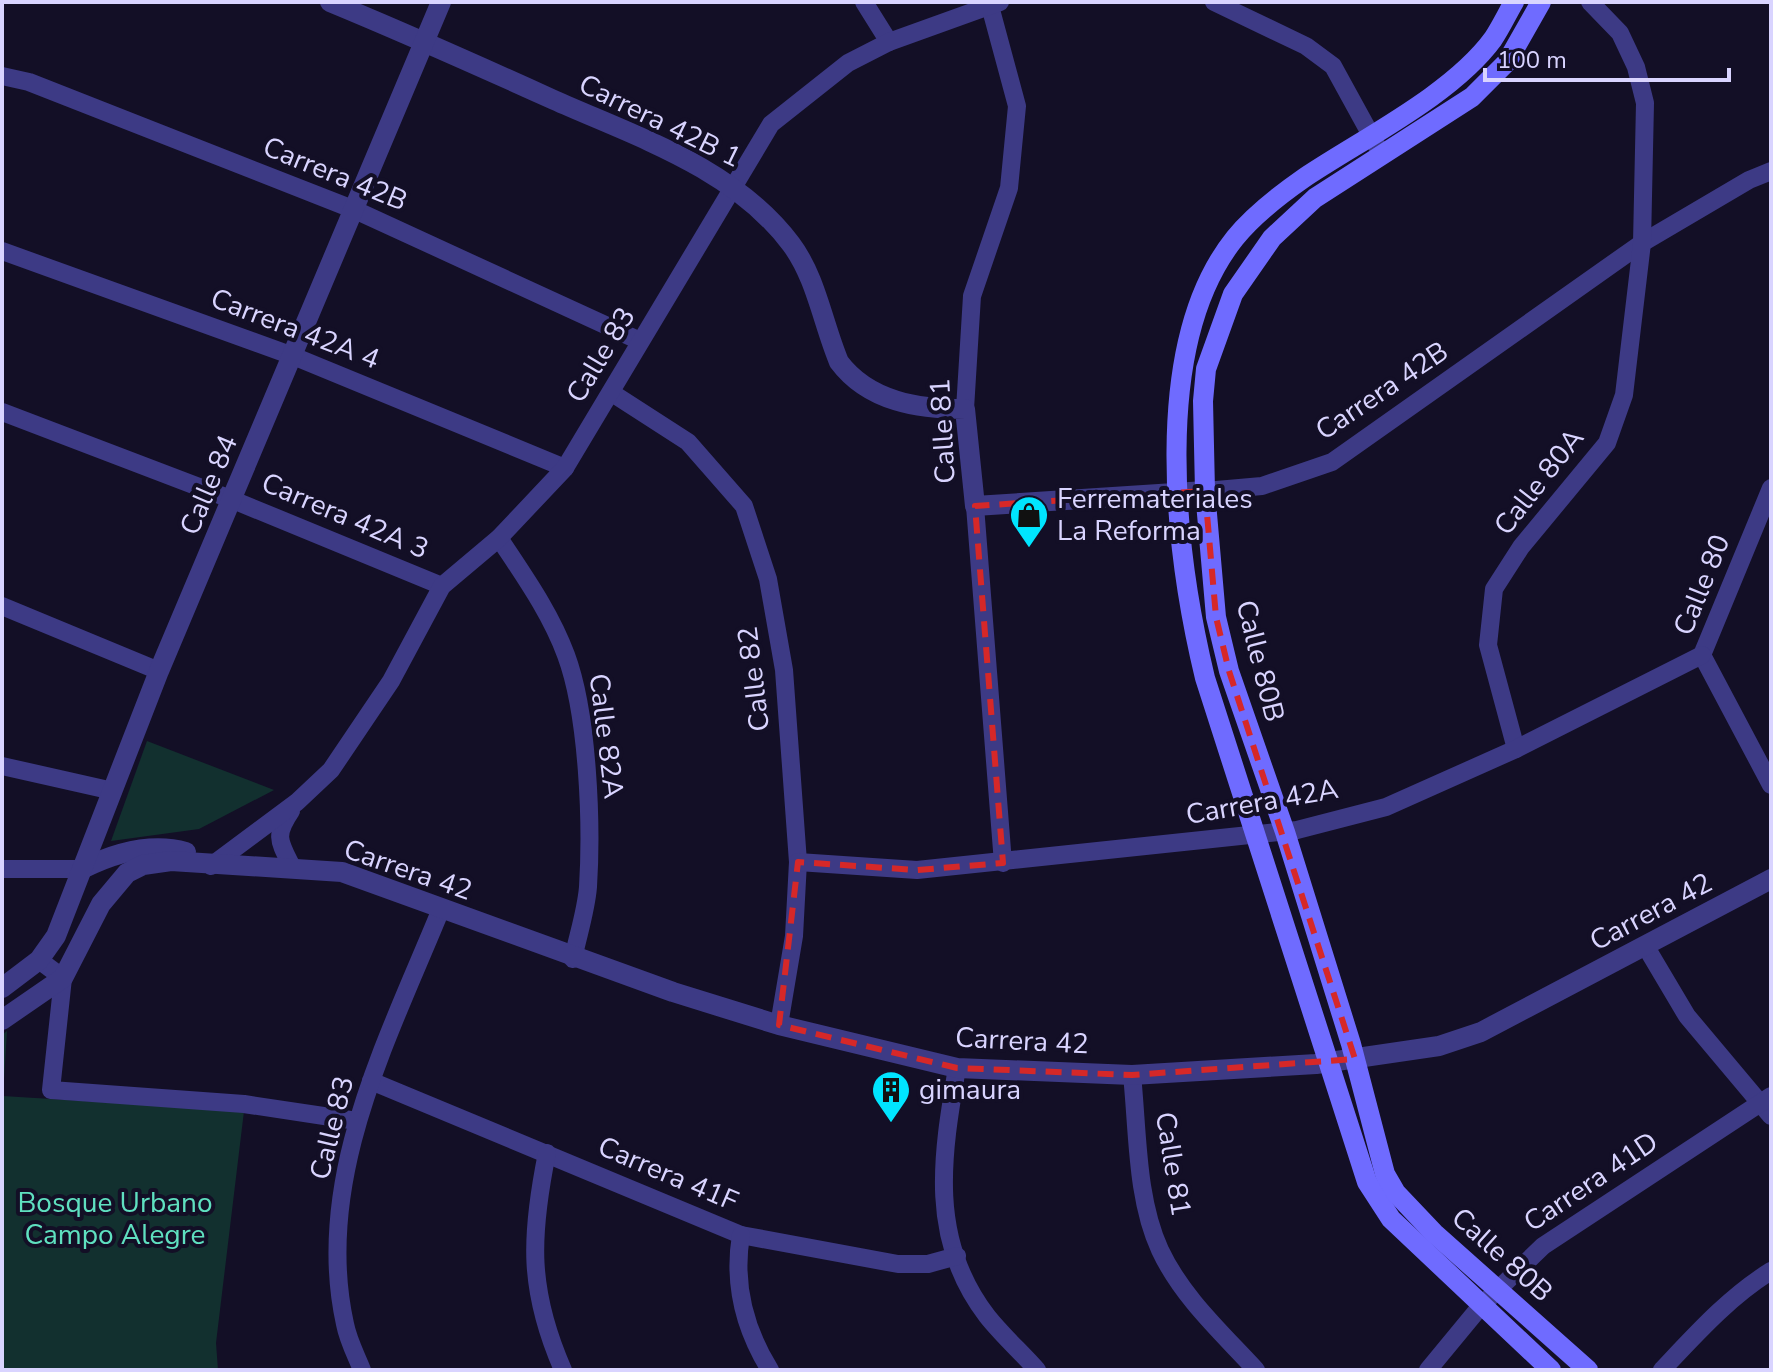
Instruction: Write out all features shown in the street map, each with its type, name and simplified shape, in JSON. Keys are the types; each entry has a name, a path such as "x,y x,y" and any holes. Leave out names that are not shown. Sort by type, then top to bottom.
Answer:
{"main road":[{"name":"Calle 80B","path":"1514,2 1492,40 1457,75 1372,136 1301,180 1235,237 1202,295 1181,366 1179,492 1191,620 1223,741 1357,1157 1376,1198 1391,1219 1480,1307 1551,1370"},
{"name":"Calle 80B","path":"1541,2 1507,62 1472,97 1315,198 1272,238 1233,294 1206,369 1203,401 1205,491 1216,617 1245,726 1285,832 1355,1059 1385,1174 1396,1193 1496,1290 1588,1370"}],"street":[{"name":"Carrera 42B 1","path":"330,2 665,150 736,189 761,209 803,262 839,362 851,374 885,397 908,405 965,409"},
{"name":"Calle 84","path":"39,960 56,936 159,671 441,2"},
{"path":"864,2 889,42"},
{"path":"1214,2 1306,46 1333,66 1382,156"},
{"name":"Calle 80A","path":"1516,749 1488,645 1494,589 1521,547 1607,443 1624,395 1642,243 1645,103 1636,67 1620,33 1590,2"},
{"name":"Calle 83","path":"211,866 297,802 331,770 391,681 442,586 499,538 565,468 640,341 736,189 771,124 848,63 889,42 995,4"},
{"name":"Calle 81","path":"995,4 1017,106 1009,188 972,296 965,409 1003,863"},
{"name":"Carrera 42B","path":"2,76 29,82 355,210 640,341"},
{"path":"1642,243 1771,171"},
{"name":"Carrera 42B","path":"975,506 1262,486 1332,462 1642,243"},
{"name":"Carrera 42A 4","path":"2,251 293,356 565,468"},
{"name":"Calle 82","path":"612,393 688,442 744,506 768,579 784,670 798,862 794,936 779,1025"},
{"name":"Carrera 42A 3","path":"2,412 233,500 442,586"},
{"name":"Calle 80","path":"1771,488 1702,655 1771,785"},
{"name":"Calle 82A","path":"499,538 547,611 567,657 578,706 587,794 588,889 573,959"},
{"path":"2,606 159,671"},
{"name":"Carrera 42A","path":"798,862 917,870 1285,832 1386,807 1516,749 1702,655"},
{"path":"2,766 113,791"},
{"name":"Calle 83","path":"292,867 281,845 279,828 297,802"},
{"name":"Carrera 42","path":"2,869 82,869 103,858 137,850 173,848 193,853 211,866"},
{"name":"Carrera 42","path":"63,978 90,923 115,884 143,865 171,861 211,866 292,867 342,872 573,959 779,1025 957,1068 1132,1075 1328,1062 1439,1046 1481,1032 1771,879"},
{"name":"Calle 83","path":"362,1370 345,1326 339,1281 338,1236 344,1186 357,1121 371,1081 441,909"},
{"path":"1646,947 1687,1016 1767,1105"},
{"path":"2,988 39,960 63,978"},
{"path":"2,1020 63,978"},
{"path":"63,978 51,1090 244,1104 357,1121"},
{"path":"957,1068 941,1176 946,1219 968,1286 987,1316 1037,1370"},
{"name":"Calle 81","path":"1132,1075 1144,1197 1160,1250 1195,1304 1256,1370"},
{"name":"Carrera 41F","path":"371,1081 741,1235 898,1264 928,1264 957,1256"},
{"name":"Carrera 41D","path":"1428,1370 1480,1307 1543,1246 1767,1105"},
{"path":"547,1153 532,1246 540,1300 563,1370"},
{"path":"741,1235 736,1278 746,1318 770,1370"},
{"path":"1662,1370 1749,1284 1771,1271"}],"highlighted area":[{"path":"1205,491 1216,617 1229,671 1355,1059 1132,1075 957,1068 779,1025 798,862 917,870 1003,863 975,506"}],"green space":[{"path":"147,741 274,790 199,829 111,841"},
{"name":"Bosque Urbano Campo Alegre","path":"7,1031 3,1096 244,1111 216,1343 218,1370 2,1370 2,1035"}],"place":[{"name":"Ferremateriales La Reforma","path":"1029,549"},
{"name":"gimaura","path":"891,1124"}]}
